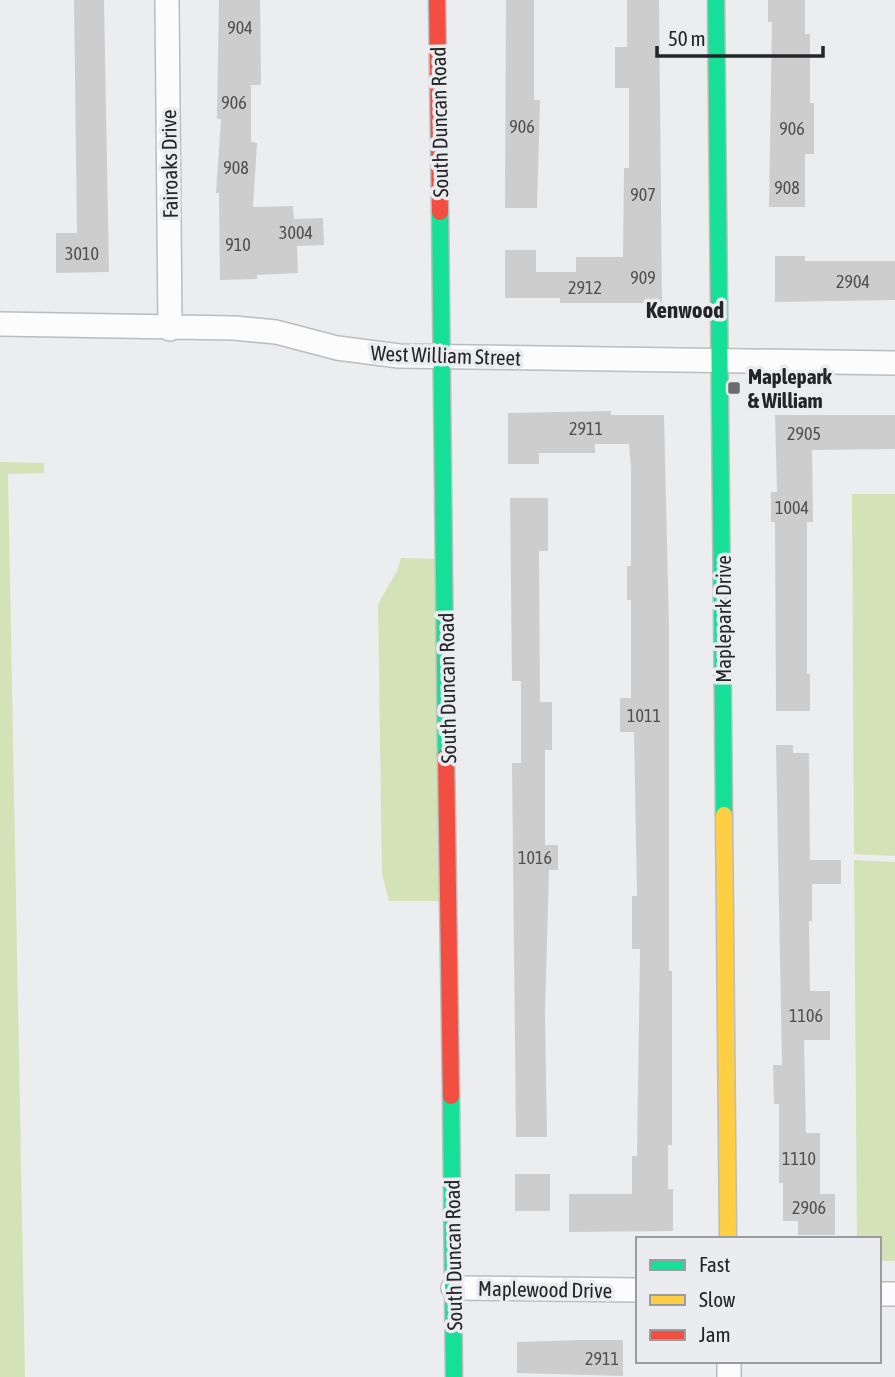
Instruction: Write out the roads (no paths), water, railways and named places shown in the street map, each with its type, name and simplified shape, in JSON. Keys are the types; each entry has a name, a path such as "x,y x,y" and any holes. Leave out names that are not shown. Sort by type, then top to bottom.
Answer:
{"main road":[{"name":"South Duncan Road","path":"437,0 454,1377"},
{"name":"Maplepark Drive","path":"716,0 728,1237"}],"street":[{"name":"Fairoaks Drive","path":"167,0 170,329"},
{"name":"West William Street","path":"5,324 170,329 234,328 276,332 375,354 895,363"},
{"name":"Maplewood Drive","path":"453,1288 636,1290"}],"place":[{"name":"Maplepark & William","path":"734,388"}],"district":[{"name":"Kenwood","path":"685,310"}]}
